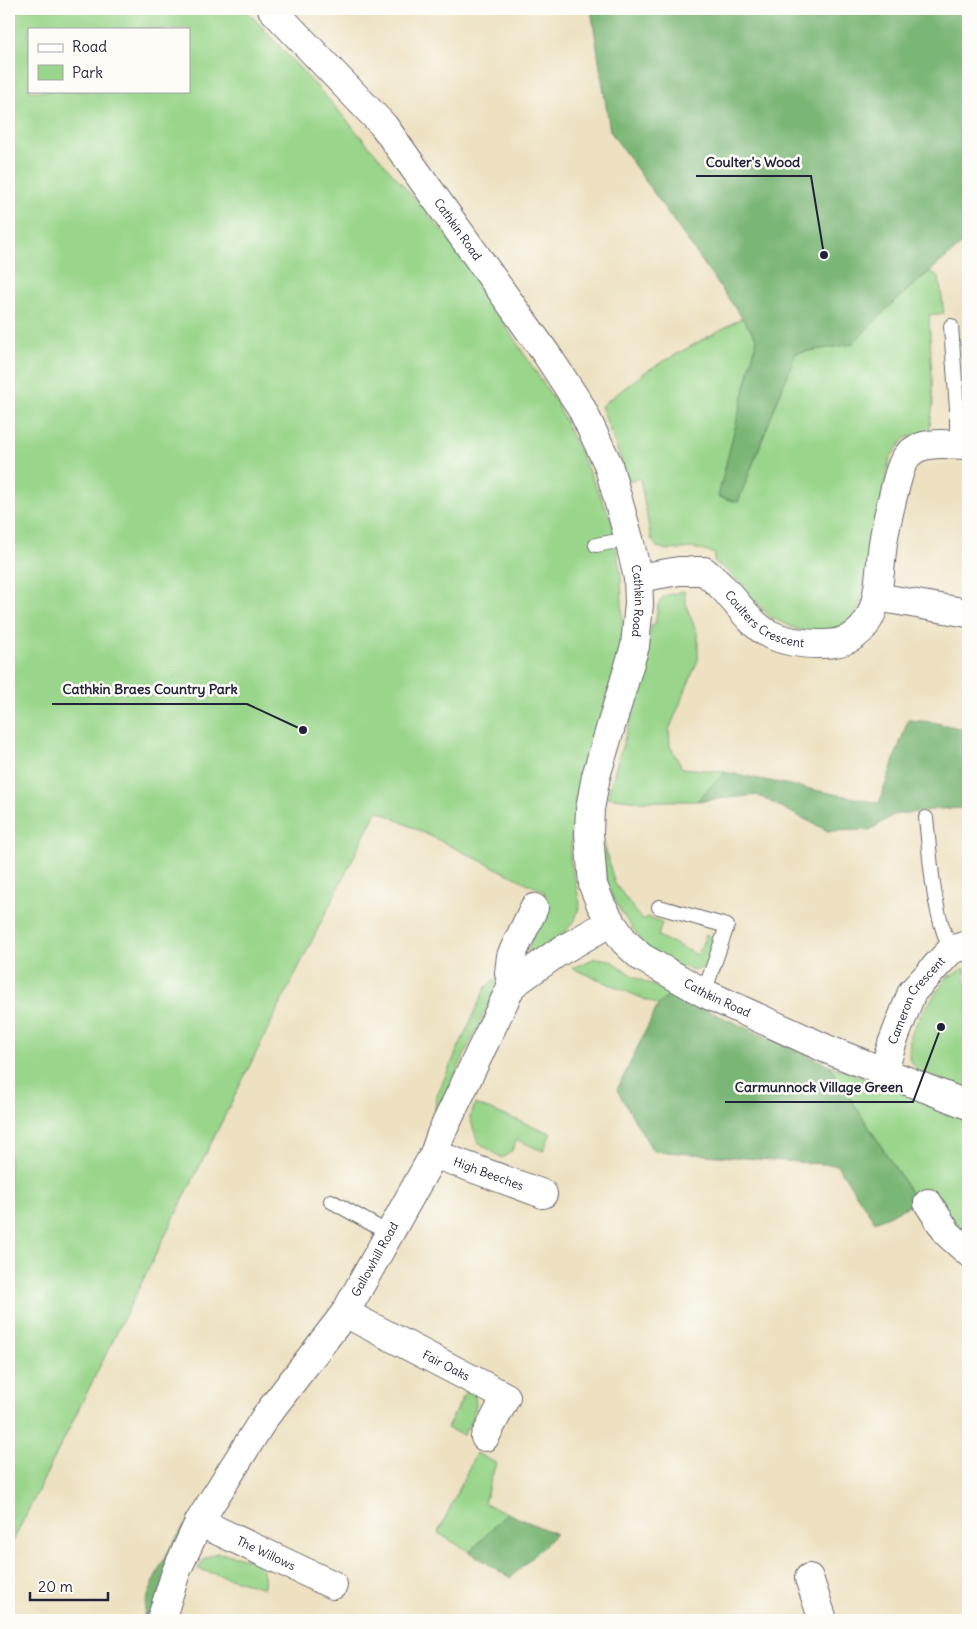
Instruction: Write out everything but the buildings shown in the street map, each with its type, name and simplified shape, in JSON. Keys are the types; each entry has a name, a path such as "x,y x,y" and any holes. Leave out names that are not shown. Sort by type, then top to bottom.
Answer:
{"street":[{"name":"Cathkin Road","path":"272,9 384,126 547,355 581,407 608,464 638,578 638,619 635,646 596,776 590,808 589,833 593,885 601,906 611,922 624,941 642,958 704,993 828,1050 968,1105"},
{"name":"Coulters Crescent","path":"638,578 679,571 704,570 723,588 749,618 768,633 799,644 844,642 857,634 870,620 877,596 886,522 902,463 915,449 935,444 962,445"},
{"path":"877,596 968,613"},
{"path":"512,985 509,973 512,956 534,908"},
{"name":"Gallowhill Road","path":"161,1620 176,1572 198,1522 265,1416 345,1313 434,1154 441,1134 512,985 556,953 611,922"},
{"name":"Cameron Crescent","path":"883,1073 912,992 960,948"},
{"name":"High Beeches","path":"434,1154 543,1194"},
{"path":"928,1203 948,1234 968,1252"},
{"name":"Fair Oaks","path":"345,1313 506,1397 485,1437"},
{"name":"The Willows","path":"198,1522 333,1585"},
{"path":"809,1578 823,1620"}],"lane":[{"path":"951,326 962,445"},
{"path":"596,545 629,539"},
{"path":"926,818 934,893 944,934 960,948"},
{"path":"659,907 727,926 704,993"},
{"path":"331,1201 390,1234"}],"green space":[{"path":"9,9 245,9 331,102 445,234 557,404 612,521 621,577 623,630 618,659 575,801 570,859 580,904 575,920 564,933 527,957 545,892 377,810 9,1549"},
{"path":"591,9 968,9 968,239 897,299 852,344 796,353 738,502 718,497 757,339 610,131"},
{"path":"930,271 939,277 944,313 929,315 933,403 929,433 905,438 890,458 859,607 850,624 829,633 799,630 770,617 727,570 714,562 715,554 694,548 668,550 657,547 651,538 640,478 629,482 601,406 648,370 742,318 757,339 718,497 738,502 796,353 852,344 897,299"},
{"path":"684,591 687,608 698,636 698,660 669,730 670,746 682,768 725,772 697,801 638,801 607,797 643,677 651,626 655,625 658,605 664,596"},
{"path":"908,720 932,722 968,730 968,808 938,809 893,815 870,830 828,831 757,795 697,801 725,772 879,803"},
{"path":"604,843 614,882 642,920 648,917 662,922 658,936 698,955 706,934 710,936 716,947 711,961 704,967 696,969 675,965 642,941 617,906 609,890 605,870"},
{"path":"596,958 610,960 633,976 670,994 658,1005 572,968"},
{"path":"965,968 968,1011 968,1090 919,1073 909,1058 910,1036 919,1018 946,978"},
{"path":"498,979 498,983 437,1114 435,1111 436,1097 486,987"},
{"path":"670,994 829,1065 917,1202 875,1222 837,1165 653,1151 617,1090 658,1005"},
{"path":"829,1065 968,1115 968,1244 917,1202"},
{"path":"475,1104 551,1133 543,1151 517,1140 511,1152 502,1158 478,1142 470,1118"},
{"path":"466,1391 474,1394 476,1405 463,1435 447,1428"},
{"path":"476,1453 496,1463 484,1503 507,1513 470,1552 438,1533"},
{"path":"507,1513 556,1534 510,1578 470,1552"},
{"path":"186,1524 152,1620 144,1620 152,1584"},
{"path":"216,1553 244,1558 257,1565 262,1570 264,1576 264,1588 198,1569 205,1558"}],"place":[{"name":"Coulter's Wood","path":"824,255"},
{"name":"Cathkin Braes Country Park","path":"303,730"},
{"name":"Carmunnock Village Green","path":"941,1027"}]}
